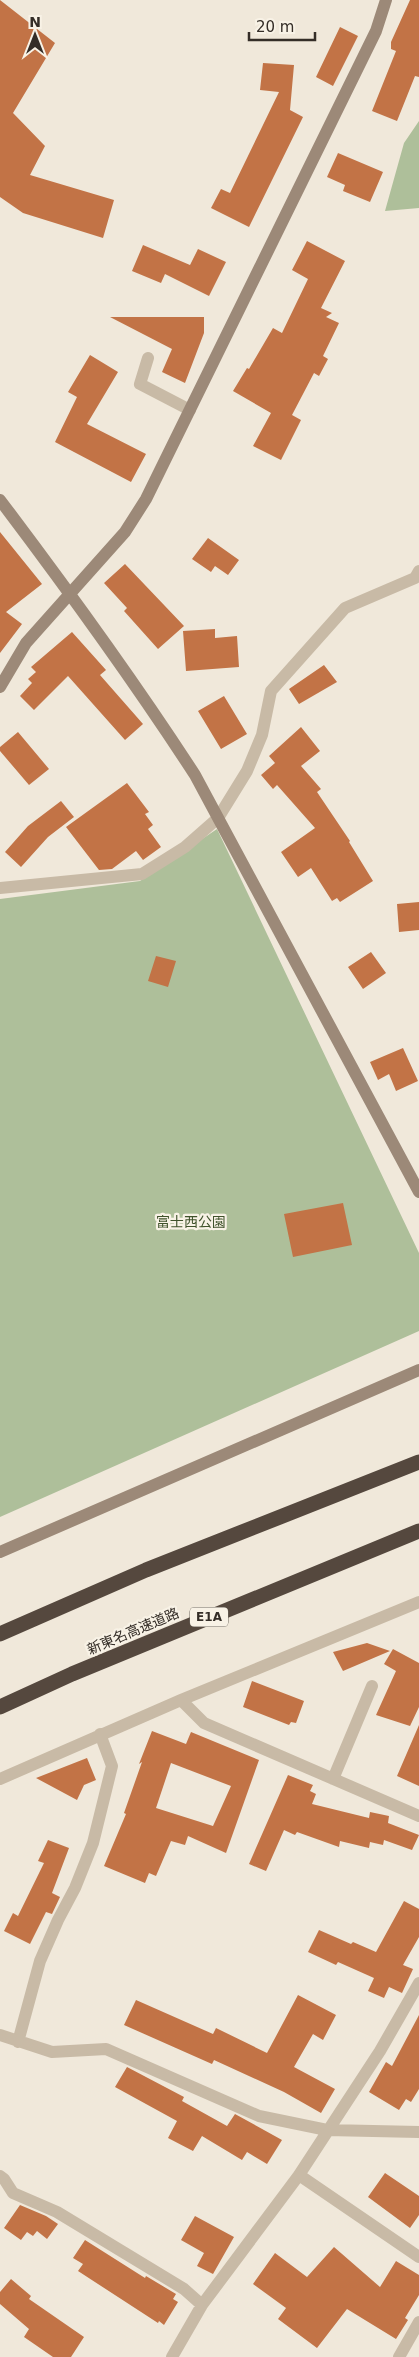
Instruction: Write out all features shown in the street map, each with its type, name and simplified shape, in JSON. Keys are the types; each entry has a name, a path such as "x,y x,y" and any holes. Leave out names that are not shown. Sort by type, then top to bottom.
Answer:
{"highway":[{"path":"0,1634 146,1570 419,1462"},
{"name":"新東名高速道路","path":"0,1706 72,1674 419,1531"}],"street":[{"path":"0,687 26,643 125,532 146,499 376,31 386,0"},
{"path":"148,358 140,384 190,410"},
{"path":"0,500 70,593 195,775 419,1192"},
{"path":"0,888 142,874 186,847 218,818 247,771 262,736 271,692 345,608 415,578 419,571"},
{"path":"0,1552 419,1370"},
{"path":"0,1780 100,1734 419,1602"},
{"path":"332,1779 372,1686"},
{"path":"181,1700 204,1723 419,1816"},
{"path":"18,2042 40,1960 75,1888 93,1844 112,1766 100,1734"},
{"path":"172,2357 202,2305 300,2175 327,2130 380,2051 419,1982"},
{"path":"0,2035 52,2052 106,2049 259,2116 327,2130 419,2132"},
{"path":"300,2175 419,2257"},
{"path":"0,2176 13,2193 57,2212 184,2289 202,2305"},
{"path":"399,2357 419,2322"}],"green space":[{"path":"419,121 419,208 385,211 404,143"},
{"name":"富士西公園","path":"217,829 419,1253 419,1331 0,1517 0,899 140,881"}],"building":[{"path":"0,0 55,43 13,113 45,146 30,175 114,200 103,238 23,213 0,197"},
{"path":"410,0 419,0 419,77 415,76 397,121 372,111 396,51 391,49 391,42"},
{"path":"340,27 358,36 333,86 316,77"},
{"path":"263,63 294,65 290,110 303,117 249,227 211,208 221,189 230,193 279,92 260,90"},
{"path":"338,153 383,172 370,202 343,191 345,185 327,177"},
{"path":"307,241 345,261 321,308 332,313 326,317 339,323 323,356 328,359 319,376 314,373 292,415 301,420 281,460 253,446 271,413 233,391 247,368 249,369 273,328 282,333 308,279 292,270"},
{"path":"143,245 190,265 198,249 226,262 209,296 165,274 161,283 132,271"},
{"path":"110,317 204,317 204,333 185,383 162,372 172,349"},
{"path":"90,355 118,372 87,424 146,454 131,482 55,442 77,397 68,392"},
{"path":"0,532 42,584 6,612 22,624 0,653"},
{"path":"208,538 239,560 228,575 215,566 211,572 192,559"},
{"path":"125,564 184,626 158,649 124,611 127,608 104,583"},
{"path":"215,629 215,638 237,636 239,667 186,671 183,631"},
{"path":"72,632 106,670 100,675 143,724 125,740 68,676 34,710 20,696 32,683 28,679 36,672 31,667"},
{"path":"324,665 337,682 299,704 289,689"},
{"path":"224,696 247,734 221,749 198,711"},
{"path":"301,727 320,751 301,766 321,789 317,792 350,841 373,881 340,902 337,898 332,901 311,868 298,877 281,852 315,828 277,785 273,789 261,775 275,763 269,756"},
{"path":"18,732 49,769 29,785 0,751 0,747"},
{"path":"127,783 149,812 145,814 153,825 148,829 161,847 143,860 136,851 112,869 99,870 66,827"},
{"path":"61,801 74,817 48,837 21,867 5,852 28,826"},
{"path":"419,902 419,930 399,932 397,904"},
{"path":"371,952 386,973 363,989 348,967"},
{"path":"156,956 176,961 168,987 148,981"},
{"path":"403,1048 418,1081 396,1091 389,1074 378,1080 370,1062"},
{"path":"343,1203 352,1245 293,1257 284,1214"},
{"path":"367,1643 390,1651 343,1671 333,1652"},
{"path":"393,1649 419,1663 419,1707 410,1726 376,1715 396,1671 384,1664"},
{"path":"252,1681 304,1701 296,1723 291,1722 289,1725 243,1707"},
{"path":"419,1725 419,1786 397,1776"},
{"path":"152,1731 186,1744 191,1732 259,1760 226,1853 188,1836 185,1845 171,1841 156,1876 149,1873 145,1883 104,1866 126,1814 124,1813 142,1762 139,1764","holes":["171,1763 231,1786 213,1826 156,1808"]},
{"path":"87,1758 96,1780 84,1785 77,1800 36,1778"},
{"path":"288,1775 313,1785 310,1791 316,1794 312,1804 369,1818 370,1812 389,1816 388,1823 419,1835 412,1850 384,1840 383,1845 370,1842 369,1848 340,1841 339,1847 297,1832 295,1835 284,1830 266,1871 249,1864"},
{"path":"48,1840 69,1848 52,1893 60,1897 52,1914 46,1912 30,1944 4,1931 13,1913 18,1916 44,1863 38,1861"},
{"path":"404,1901 419,1909 419,1937 403,1965 413,1969 402,1993 389,1987 384,1998 368,1991 374,1978 338,1962 336,1965 308,1952 319,1930 351,1944 353,1942 376,1952"},
{"path":"298,1995 336,2015 323,2040 313,2034 294,2067 335,2089 321,2113 284,2092 214,2060 212,2064 124,2025 136,2000 213,2034 216,2028 267,2053"},
{"path":"419,2015 419,2089 411,2102 406,2099 399,2110 369,2092 386,2062 392,2066"},
{"path":"127,2067 184,2097 182,2101 227,2126 235,2114 282,2140 267,2164 247,2152 242,2160 202,2136 193,2151 168,2138 177,2121 115,2087"},
{"path":"385,2173 419,2196 419,2215 410,2228 368,2197"},
{"path":"20,2205 46,2216 58,2224 47,2239 37,2231 33,2236 27,2232 21,2240 4,2228"},
{"path":"195,2216 234,2237 213,2274 197,2266 204,2253 181,2240"},
{"path":"85,2240 145,2278 146,2276 176,2294 173,2299 178,2302 164,2325 78,2271 83,2264 73,2258"},
{"path":"334,2247 380,2287 396,2261 419,2275 419,2295 405,2318 408,2320 396,2339 347,2309 317,2348 278,2319 286,2308 253,2284 275,2253 307,2277"},
{"path":"11,2279 31,2296 29,2299 84,2337 71,2357 53,2357 24,2337 29,2329 0,2304 0,2292"}]}
